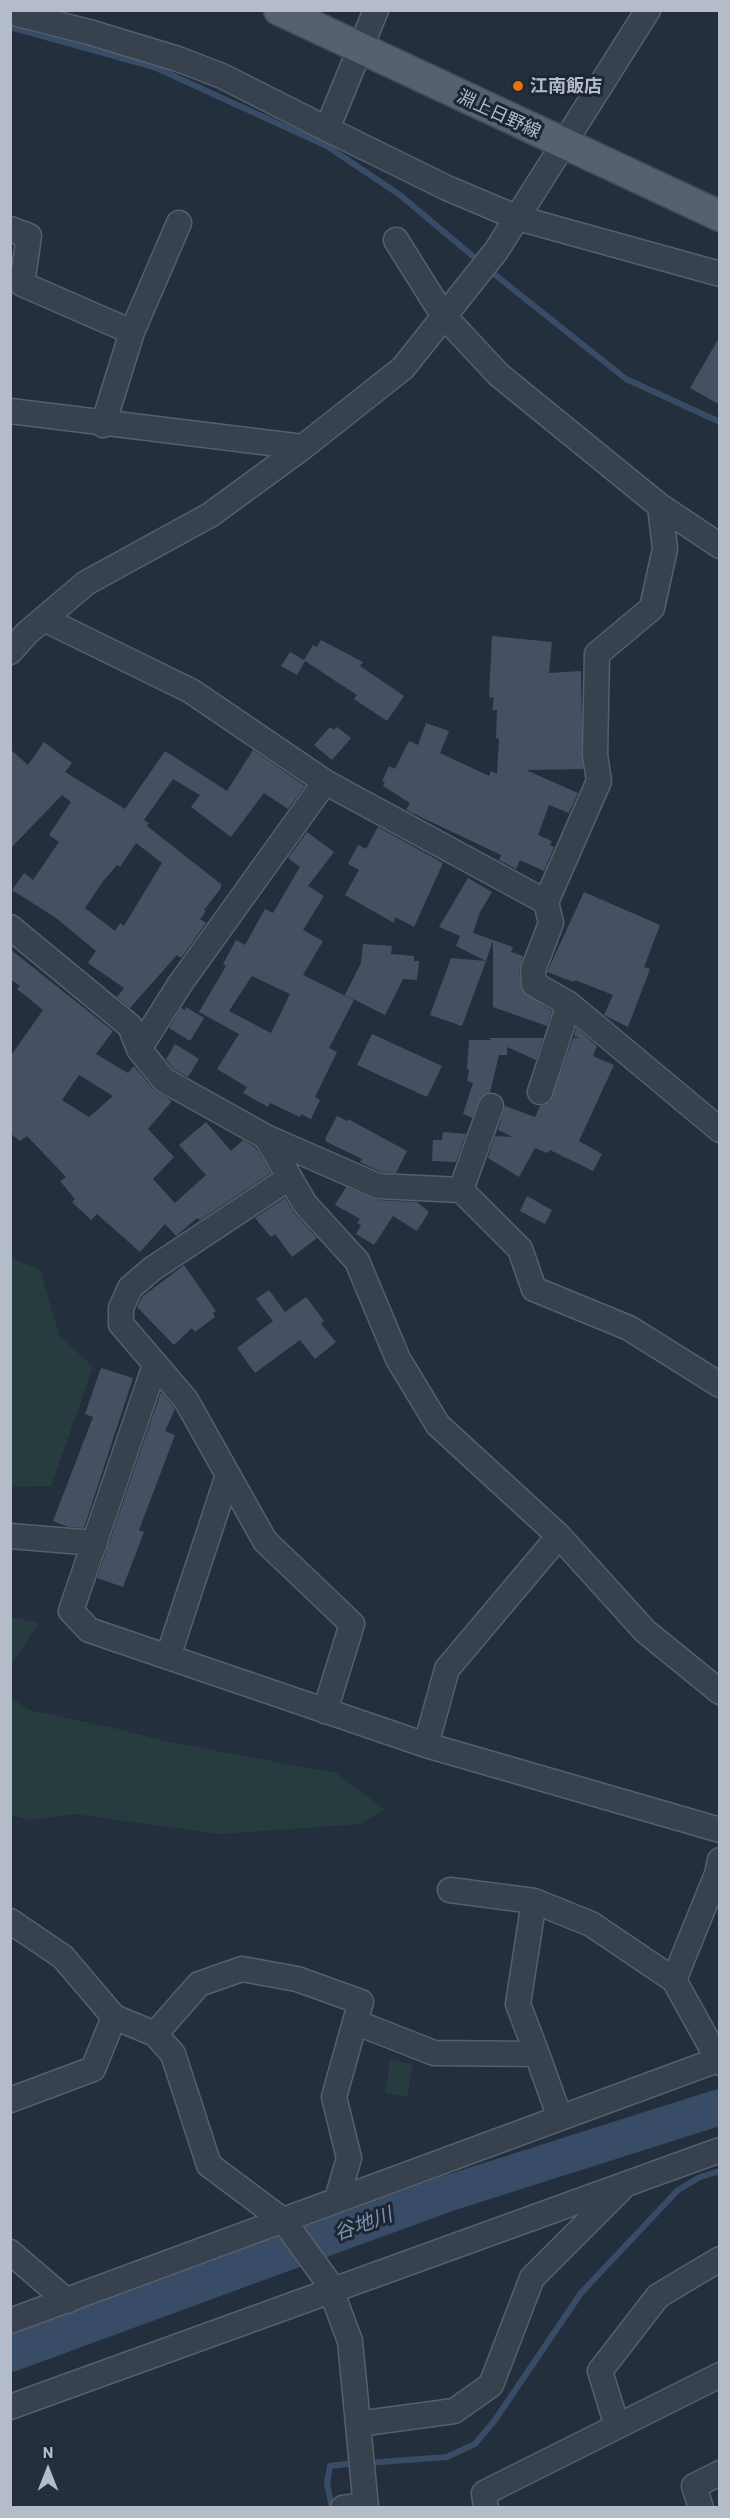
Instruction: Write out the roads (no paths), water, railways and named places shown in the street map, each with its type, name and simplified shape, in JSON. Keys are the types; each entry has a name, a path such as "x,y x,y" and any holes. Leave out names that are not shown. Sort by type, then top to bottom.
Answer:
{"main road":[{"name":"淵上日野線","path":"279,10 720,216"}],"street":[{"path":"327,129 376,10"},
{"path":"10,652 86,583 210,515 303,447 403,368 496,251 648,10"},
{"path":"10,12 89,32 178,59 222,76 447,188 518,218 720,274"},
{"path":"103,425 132,332 179,223"},
{"path":"10,229 29,236 22,284 132,332"},
{"path":"396,240 443,315 499,375 660,506 720,546"},
{"path":"10,411 103,425 303,447"},
{"path":"660,506 665,549 652,608 597,654 595,755 599,781 546,902 551,923 533,970 534,984 569,1004 720,1130"},
{"path":"44,619 191,691 326,782 546,902"},
{"path":"139,1049 180,984 326,782"},
{"path":"10,927 130,1026 139,1049 164,1080 266,1137 378,1186 460,1190 520,1250 534,1288 628,1328 720,1385"},
{"path":"540,1092 569,1004"},
{"path":"460,1190 491,1106"},
{"path":"266,1137 305,1204 357,1261 398,1359 438,1425 559,1536 645,1630 720,1692"},
{"path":"289,1178 152,1269 130,1288 121,1308 121,1324 146,1350 155,1365 186,1400 265,1541 352,1624 325,1711"},
{"path":"155,1365 71,1611 89,1629 426,1745 720,1830"},
{"path":"168,1657 228,1475"},
{"path":"10,1536 94,1543"},
{"path":"426,1745 447,1669 559,1536"},
{"path":"674,1980 719,1869"},
{"path":"10,2321 286,2224 337,2199 719,2061 674,1980 591,1924 534,1901 450,1890"},
{"path":"534,1901 518,2004 560,2118"},
{"path":"10,1921 63,1957 114,2017 154,2034 173,2054 208,2166 286,2224 330,2287 350,2341 362,2462 355,2507"},
{"path":"154,2034 199,1984 242,1969 297,1979 361,2002 334,2097 349,2158 337,2199"},
{"path":"10,2100 93,2069 114,2017"},
{"path":"355,2022 434,2053 537,2054"},
{"path":"10,2407 330,2287 720,2150"},
{"path":"358,2424 454,2411 490,2385 532,2278 628,2182"},
{"path":"10,2252 67,2301"},
{"path":"617,2426 600,2371 658,2296 720,2259"},
{"path":"486,2508 483,2493 720,2375"},
{"path":"701,2508 694,2486 720,2473"}],"waterway":[{"path":"10,27 154,67 327,146 400,195 481,263"},
{"path":"489,270 626,379 720,422"},
{"name":"谷地川","path":"10,2354 446,2194 720,2107"},
{"path":"366,2463 447,2457 475,2444 495,2420 581,2293 678,2190 700,2177 720,2171"},
{"path":"332,2508 327,2483 330,2466 355,2463"}],"place":[{"name":"江南飯店","path":"518,86"}]}
